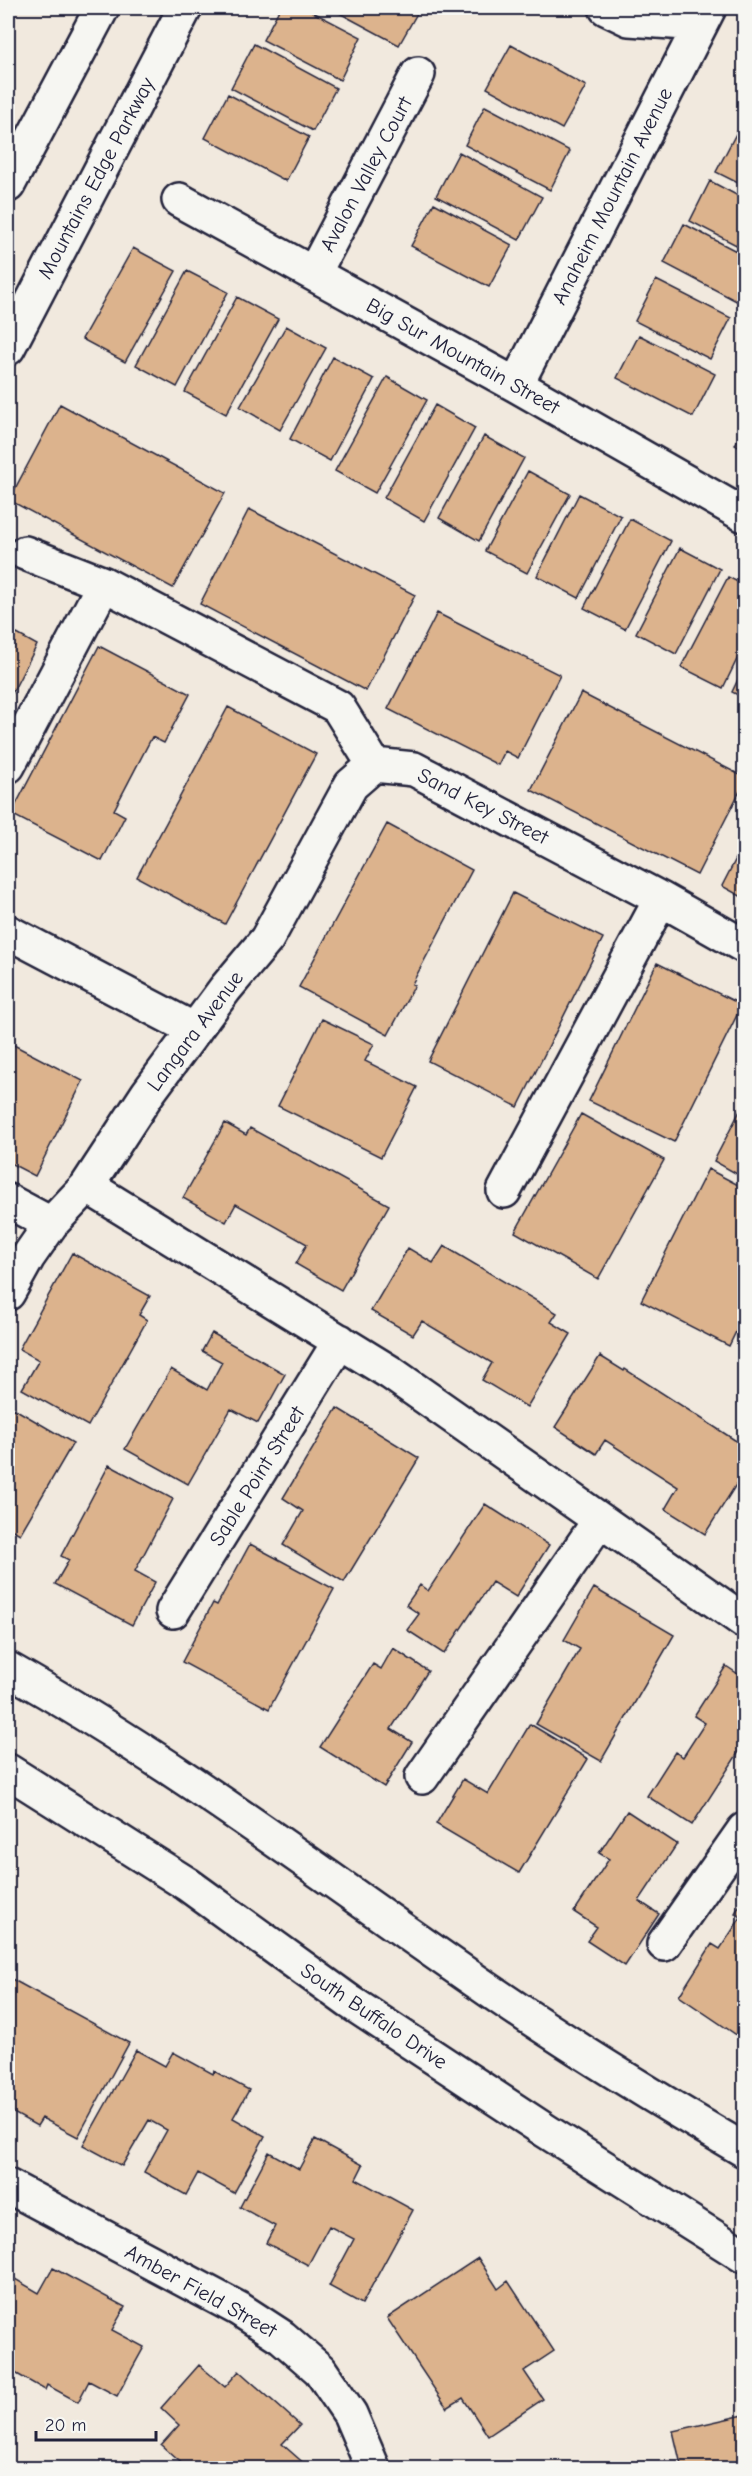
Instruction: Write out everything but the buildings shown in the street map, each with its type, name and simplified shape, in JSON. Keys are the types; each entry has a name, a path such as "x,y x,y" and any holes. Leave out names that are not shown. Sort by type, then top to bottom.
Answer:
{"street":[{"path":"8,186 102,8"},
{"name":"Mountains Edge Parkway","path":"8,348 185,8"},
{"path":"606,8 629,19 699,13"},
{"name":"Anaheim Mountain Avenue","path":"516,385 699,13"},
{"name":"Avalon Valley Court","path":"314,273 418,74"},
{"name":"Big Sur Mountain Street","path":"179,200 516,385 744,515"},
{"path":"25,553 104,584 338,707 374,765"},
{"path":"8,766 104,584"},
{"name":"Sand Key Street","path":"374,765 414,769 661,898 744,946"},
{"name":"Langara Avenue","path":"8,1293 51,1224 87,1186 148,1093 225,989 267,939 351,785 374,765"},
{"path":"504,1191 661,898"},
{"path":"8,932 195,1030"},
{"path":"87,1186 392,1373 744,1621"},
{"path":"8,1201 51,1224"},
{"name":"Sable Point Street","path":"173,1611 340,1341"},
{"path":"422,1777 600,1520"},
{"path":"8,1669 66,1702 198,1788 504,2000 670,2106 744,2150"},
{"name":"South Buffalo Drive","path":"8,1771 187,1884 350,2002 546,2131 744,2256"},
{"path":"664,1944 744,1830"},
{"name":"Amber Field Street","path":"8,2186 239,2309 282,2337 320,2370 350,2414 373,2469"}]}
